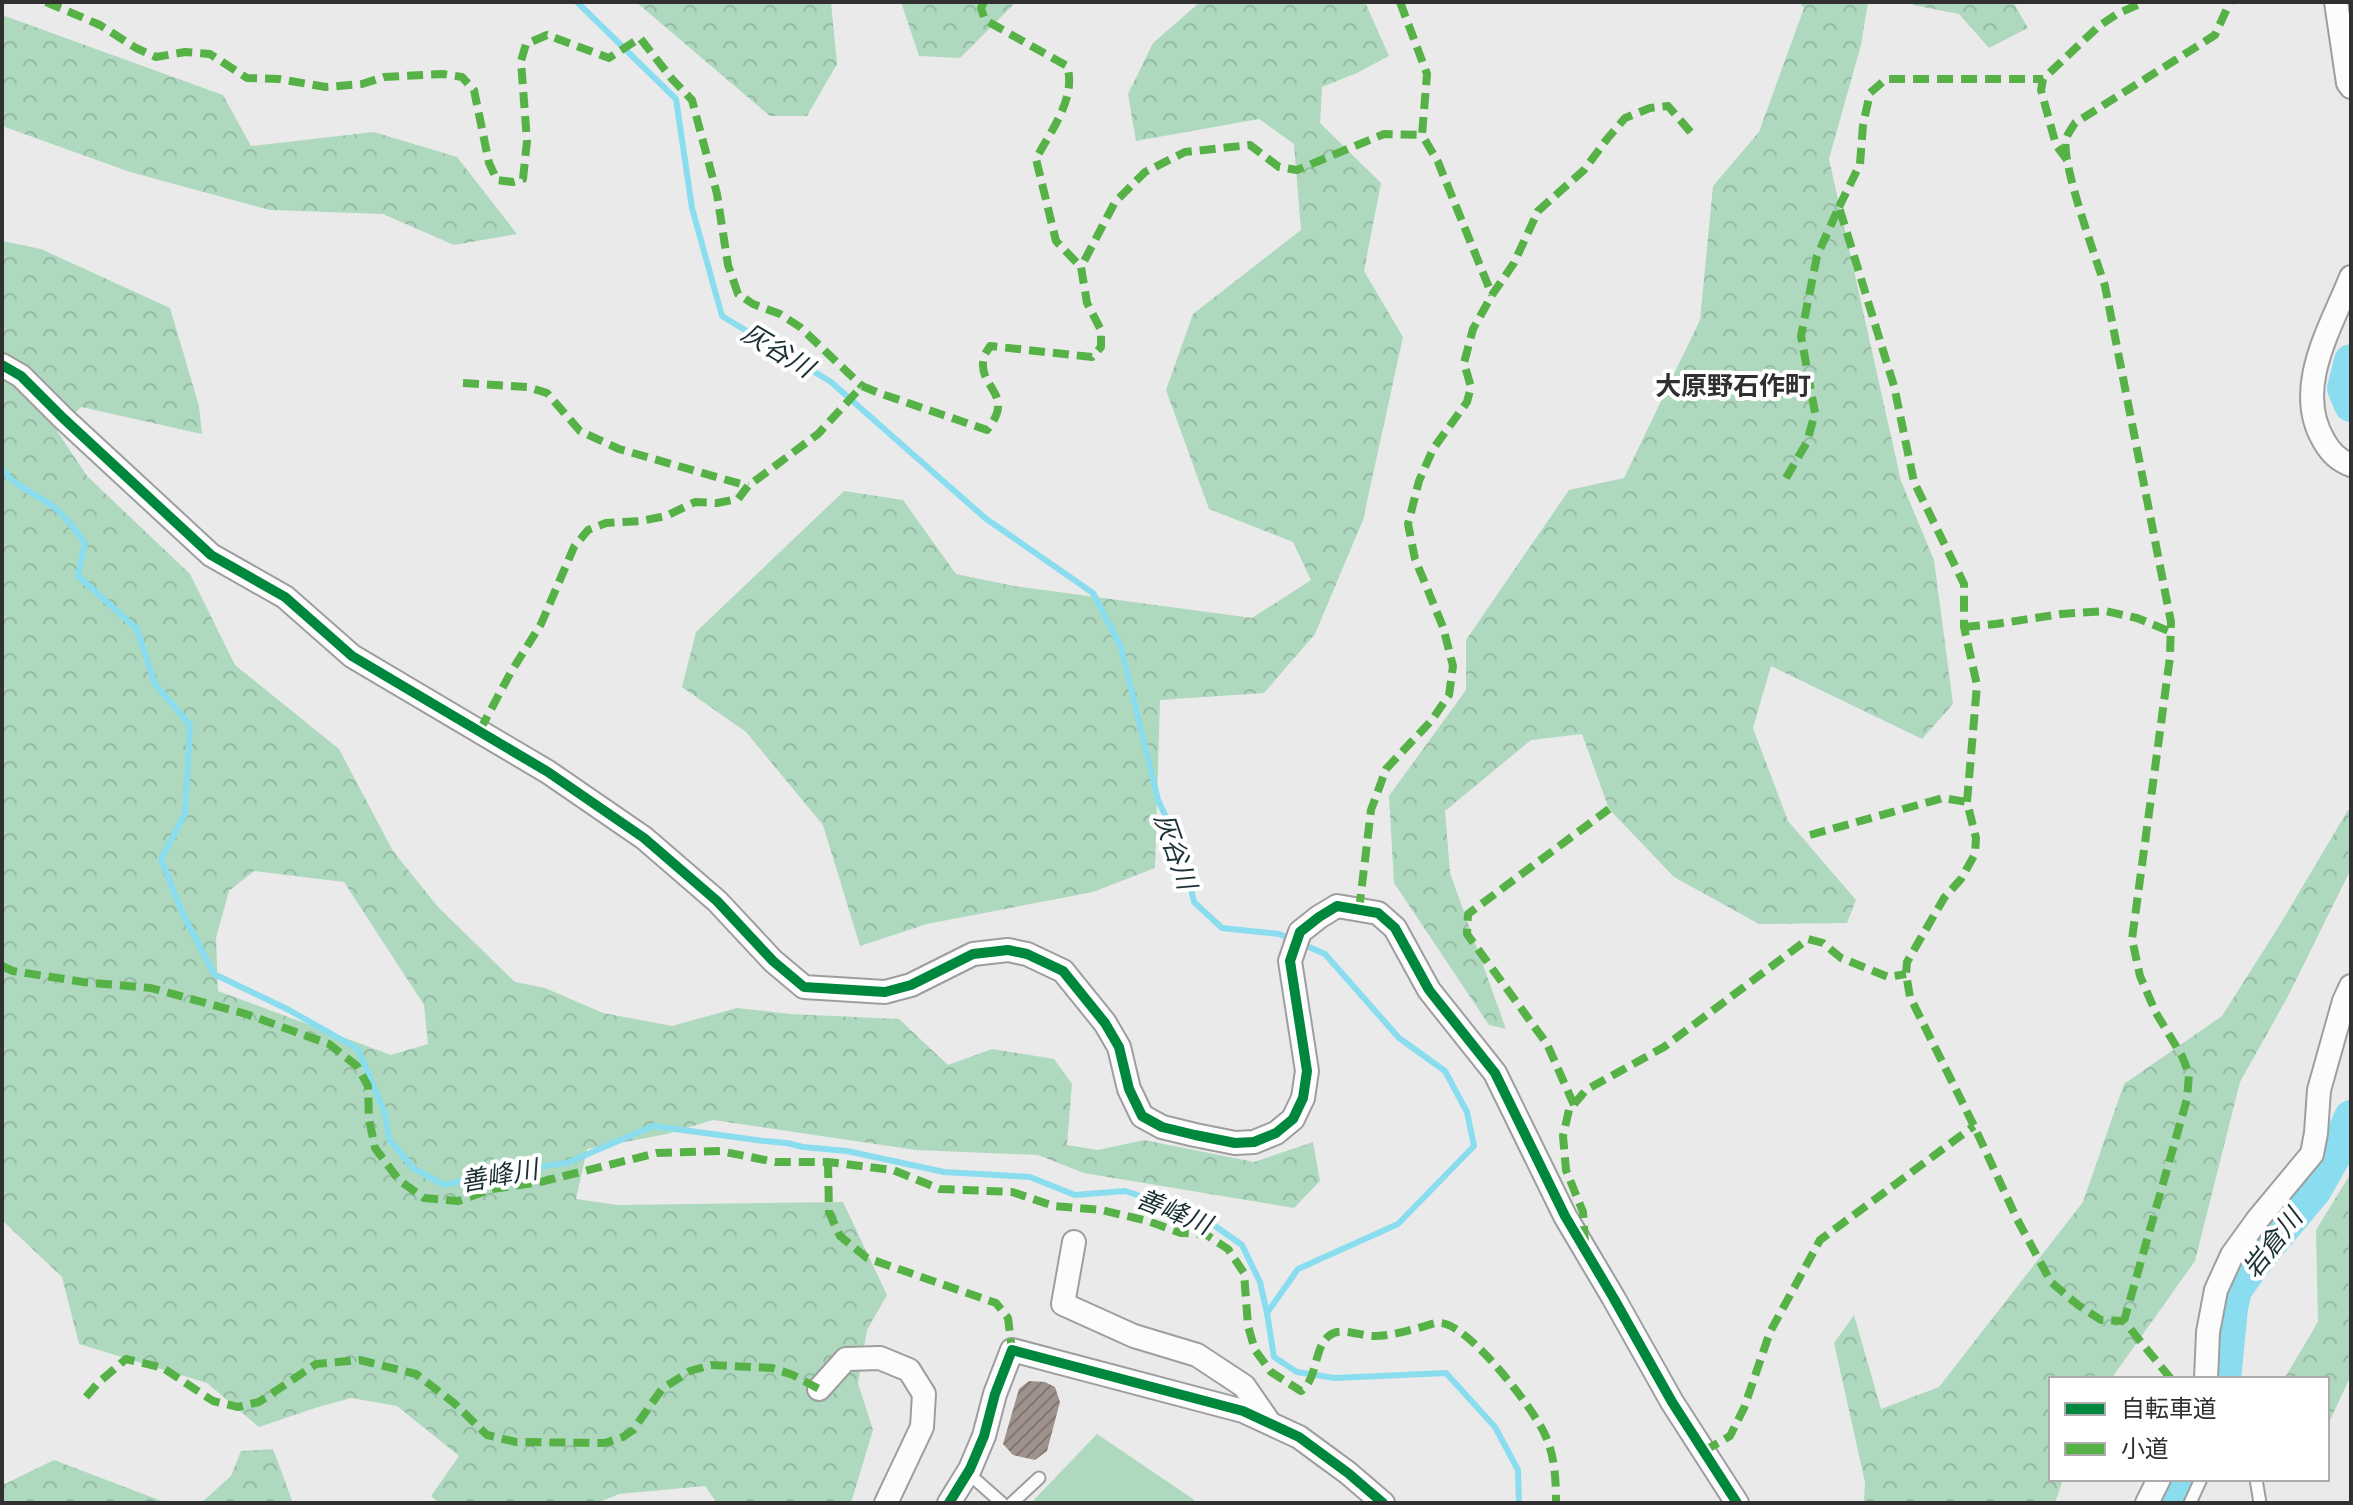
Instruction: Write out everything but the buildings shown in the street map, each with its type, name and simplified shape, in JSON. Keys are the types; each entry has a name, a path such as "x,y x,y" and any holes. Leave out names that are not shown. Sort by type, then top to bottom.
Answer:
{"street":[{"path":"2336,2 2351,87"},
{"path":"2351,277 2326,334 2312,392 2313,414 2320,434 2332,454 2351,465"},
{"path":"2,365 21,376 211,555 285,597 352,656 548,772 644,838 717,901 773,961 804,987 885,992 911,985 973,954 1008,950 1027,954 1063,971 1105,1023 1119,1047 1129,1089 1142,1116 1162,1127 1195,1135 1235,1143 1254,1142 1276,1133 1293,1119 1303,1098 1307,1071 1290,961 1300,932 1337,906 1378,913 1395,928 1429,990 1495,1073 1565,1216 1672,1402 1737,1503"},
{"path":"2206,1377 2208,1332 2221,1278 2232,1255 2258,1219 2312,1154 2319,1090 2351,986"},
{"path":"1074,1242 1063,1304 1134,1336 1197,1355 1244,1386 1270,1423"},
{"path":"949,1503 968,1473 984,1436 995,1394 1012,1350 1243,1411 1299,1437 1383,1503"},
{"path":"819,1389 846,1359 880,1358 909,1370 924,1394 922,1427 886,1503"},
{"path":"2147,1503 2158,1481"}],"lane":[{"path":"968,1473 1002,1503"},
{"path":"1012,1503 1039,1478"},
{"path":"2190,1503 2200,1481"},
{"path":"2256,1481 2260,1503"}],"green space":[{"path":"636,2 831,2 837,64 807,116 770,116"},
{"path":"901,2 1016,2 960,58 919,56"},
{"path":"1200,2 1365,2 1389,56 1322,87 1320,123 1381,183 1364,271 1403,337 1363,520 1315,634 1264,693 1160,700 1155,868 1093,892 927,924 860,946 823,825 746,732 682,687 696,632 844,491 903,500 956,574 1014,586 1252,618 1311,580 1293,542 1209,509 1166,390 1193,314 1301,230 1294,144 1259,119 1136,141 1128,94 1153,43"},
{"path":"1799,2 1868,2 1861,45 1829,159 1901,481 1934,560 1953,704 1922,739 1771,666 1753,728 1788,821 1856,900 1847,923 1759,924 1674,877 1609,809 1582,734 1531,740 1445,811 1450,873 1506,1029 1489,1025 1394,883 1389,796 1466,690 1466,640 1569,490 1624,478 1700,320 1713,186 1759,132 1804,8"},
{"path":"1913,2 2013,2 2028,28 1989,48 1959,14 1913,5"},
{"path":"2,15 223,95 251,146 374,132 457,157 517,234 454,245 383,214 270,210 130,172 2,126"},
{"path":"2,241 41,249 170,308 199,406 202,434 81,407 57,431 87,476 190,574 235,665 339,749 393,851 438,907 515,982 545,988 603,1013 672,1026 737,1008 899,1019 948,1065 992,1049 1054,1059 1072,1084 1067,1145 1098,1150 1144,1140 1254,1162 1313,1142 1320,1181 1294,1208 1084,1173 1038,1155 916,1150 713,1120 667,1134 587,1149 576,1199 617,1205 843,1202 887,1295 867,1330 858,1383 873,1430 851,1503 717,1503 705,1486 619,1494 597,1503 439,1503 431,1496 459,1456 397,1406 351,1398 259,1427 207,1383 79,1344 62,1277 2,1220","holes":["254,871 344,882 424,1005 428,1044 391,1055 218,991 216,938 229,891"]},
{"path":"2348,810 2351,810 2351,869 2287,998 2240,1082 2195,1261 2112,1377 2049,1377 2049,1481 2062,1481 2055,1503 1864,1503 1865,1482 1834,1343 1854,1315 1881,1409 1939,1387 2083,1202 2124,1084 2222,1016"},
{"path":"2351,1173 2351,1375 2329,1423 2329,1377 2285,1377 2318,1322 2316,1230"},
{"path":"1097,1434 1193,1499 1196,1503 1031,1503"},
{"path":"273,1449 293,1503 201,1503 231,1476 241,1451"},
{"path":"54,1460 167,1503 2,1503 2,1483"}],"waterway":[{"name":"灰谷川","path":"577,2 676,99 692,208 722,316 831,382 985,518 1093,593 1121,647 1158,800 1182,851 1194,902 1222,928 1279,934 1325,954 1399,1038 1445,1071 1467,1112 1474,1146 1398,1224 1298,1269 1267,1313 1274,1357 1297,1372 1335,1378 1446,1373 1495,1427 1518,1470 1519,1503"},
{"name":"岩倉川","path":"2351,361 2344,388 2351,405"},
{"name":"善峰川","path":"2,469 59,512 85,543 78,576 137,629 155,684 190,725 185,814 161,859 182,912 214,974 289,1010 358,1049 385,1113 389,1139 413,1168 444,1185 494,1173 567,1163 653,1126 847,1151 944,1172 1030,1177 1075,1195 1125,1191 1201,1216 1242,1245 1260,1282 1267,1313"},
{"name":"岩倉川","path":"2224,1377 2235,1290 2314,1191 2351,1117"},
{"name":"岩倉川","path":"2179,1503 2187,1481"}],"marked path":[{"path":"46,2 100,25 156,57 185,52 210,54 247,78 279,79 326,87 362,84 384,77 443,74 462,77 474,90 489,163 497,180 513,182 523,179 527,141 521,61 526,44 547,35 609,58 640,38 692,100 717,194 728,265 738,294 800,327 862,386"},
{"path":"984,2 981,8 985,20 1067,66 1069,78 1065,102 1036,159 1056,241 1081,267"},
{"path":"1400,2 1427,74 1422,135 1438,162 1492,295"},
{"path":"2067,160 2056,145 2041,90 2043,79 2099,26 2144,2"},
{"path":"2169,1377 2124,1321 2187,1099 2189,1074 2140,976 2132,939 2170,657 2171,622 2105,286 2074,189 2066,140 2075,123 2215,35 2230,2"},
{"path":"1839,207 1860,164 1863,125 1870,93 1886,79 2043,79"},
{"path":"1359,910 1371,810 1386,769 1432,720 1449,695 1453,666 1443,627 1415,559 1408,524 1419,481 1433,449 1467,402 1471,387 1464,363 1473,329 1514,263 1538,211 1584,170 1625,118 1650,108 1668,106 1694,136"},
{"path":"480,730 541,624 574,547 588,530 606,523 666,516 695,502 717,503 738,499 748,486 818,434 862,386 987,430 998,407 983,368 984,356 990,346 1092,357 1101,347 1101,330 1087,303 1081,267 1115,202 1145,172 1185,152 1250,145 1279,167 1297,170 1384,134 1422,135"},
{"path":"1786,478 1807,442 1815,413 1801,336 1817,256 1839,207 1894,386 1914,482 1964,584 1964,627 1977,685 1967,802 1976,838 1975,854 1961,879 1944,898 1907,962 1910,997 2017,1219 2051,1282 2101,1320 2124,1321"},
{"path":"463,383 528,387 547,393 580,431 619,449 748,486"},
{"path":"1964,627 2105,611 2137,618 2171,632"},
{"path":"1810,835 1943,798 1967,802"},
{"path":"1574,1105 1547,1044 1467,934 1468,914 1609,809"},
{"path":"1585,1242 1583,1212 1566,1170 1563,1136 1569,1110 1586,1090 1664,1047 1808,939 1823,943 1841,958 1888,977 1906,974"},
{"path":"2,966 13,971 83,982 151,988 246,1014 329,1044 357,1066 368,1086 369,1119 375,1148 399,1180 424,1198 458,1201 492,1189 540,1182 657,1153 720,1151 775,1162 828,1162 893,1170 940,1189 1012,1192 1054,1206 1101,1210 1148,1221 1181,1233 1205,1234 1228,1249 1244,1273 1248,1326 1255,1350 1271,1372 1301,1391 1311,1377 1324,1342 1337,1332 1380,1336 1438,1323 1452,1327 1467,1337 1500,1370 1540,1425 1553,1461 1556,1503"},
{"path":"1704,1451 1730,1436 1744,1408 1770,1332 1820,1240 1974,1126"},
{"path":"828,1162 829,1212 840,1236 867,1258 996,1303 1008,1318 1012,1350"},
{"path":"86,1397 126,1359 163,1368 213,1401 238,1407 259,1402 316,1364 360,1360 416,1374 454,1403 487,1435 516,1442 605,1443 633,1430 662,1389 690,1371 711,1365 772,1368 819,1389"}],"cycle path":[{"path":"2,365 21,376 211,555 285,597 352,656 548,772 644,838 717,901 773,961 804,987 885,992 911,985 973,954 1008,950 1027,954 1063,971 1105,1023 1119,1047 1129,1089 1142,1116 1162,1127 1195,1135 1235,1143 1254,1142 1276,1133 1293,1119 1303,1098 1307,1071 1290,961 1300,932 1337,906 1378,913 1395,928 1429,990 1495,1073 1565,1216 1672,1402 1737,1503"},
{"path":"949,1503 970,1469 984,1436 995,1394 1012,1350 1243,1411 1299,1437 1383,1503"}],"district":[{"name":"大原野石作町","path":"1733,385"}]}
